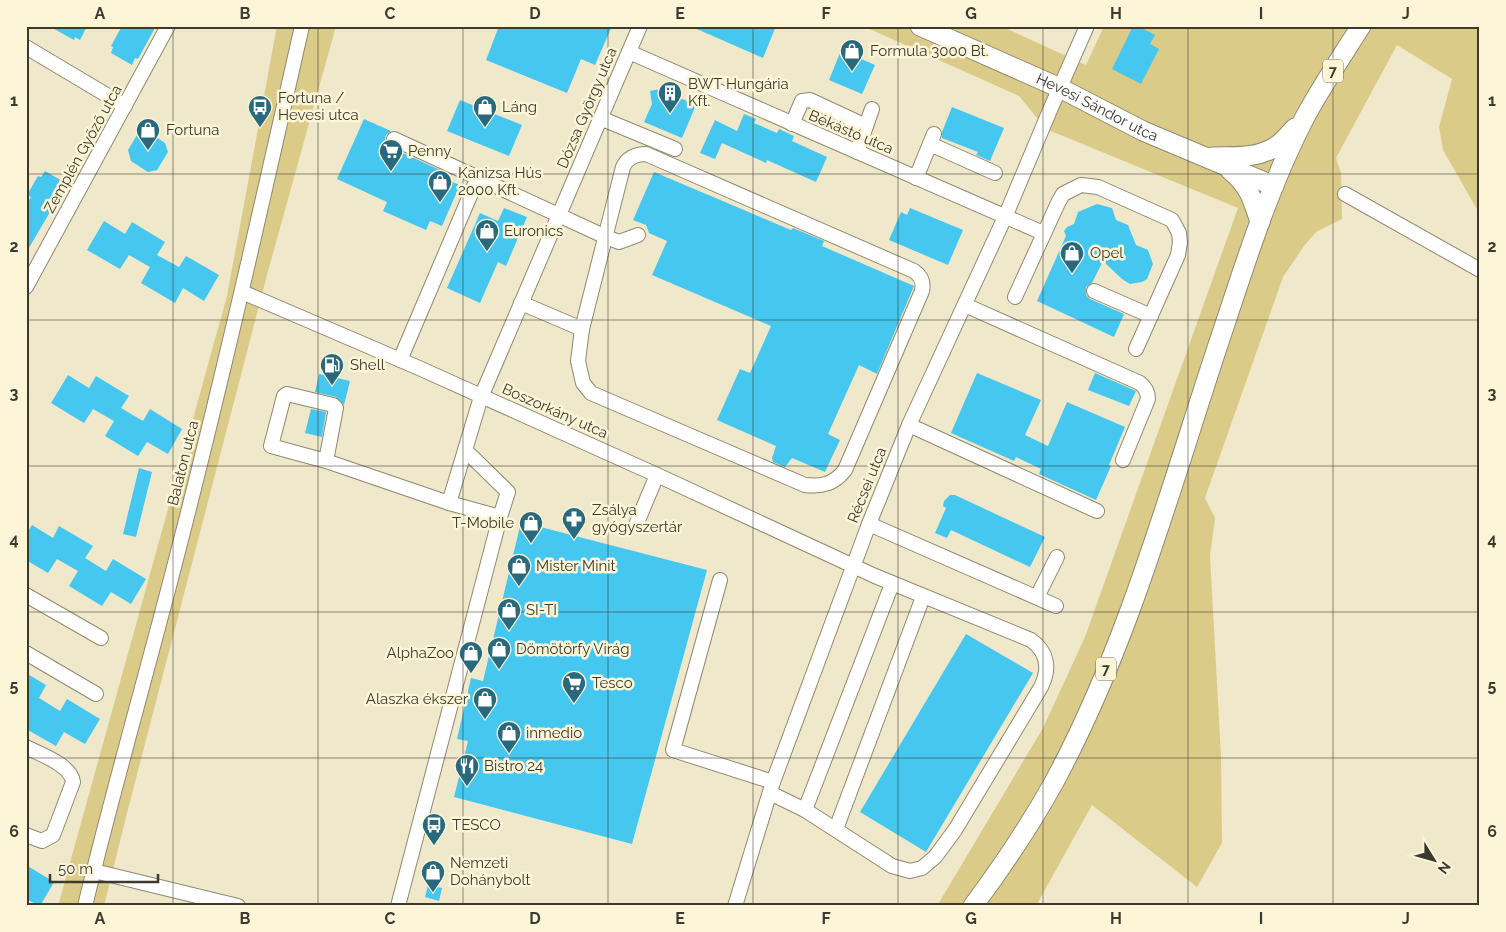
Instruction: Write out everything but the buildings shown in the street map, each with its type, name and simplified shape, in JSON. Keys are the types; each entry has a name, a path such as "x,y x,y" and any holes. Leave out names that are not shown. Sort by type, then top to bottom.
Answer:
{"main road":[{"name":"Hevesi Sándor utca","path":"920,26 1060,88 1144,130 1274,186"},
{"name":"7","path":"973,906 1007,860 1032,821 1076,738 1102,680 1125,624 1260,222 1274,186 1305,117 1361,26"},
{"path":"1208,157 1250,155 1268,151 1283,141 1305,117"},
{"path":"1208,157 1224,166 1245,185 1251,195 1260,222"}],"street":[{"name":"Zemplén Győző utca","path":"26,287 168,26"},
{"name":"Balaton utca","path":"85,906 173,570 242,292 302,26"},
{"name":"Dózsa György utca","path":"449,503 482,396 558,214 640,26"},
{"name":"Récsei utca","path":"735,906 771,788 868,524 909,425 1005,217 1086,26"},
{"path":"26,47 125,106"},
{"name":"Békástó utca","path":"629,52 1043,234"},
{"path":"792,124 802,101 810,100 866,126"},
{"path":"857,152 872,109"},
{"path":"600,118 675,149"},
{"path":"394,139 606,237 619,242 638,234"},
{"path":"916,178 932,139 995,173"},
{"path":"646,154 914,271 920,276 923,286 845,470 834,481 822,486 805,485 591,393 583,383 578,369 578,361 582,329 606,237 625,163 637,155 646,154"},
{"path":"400,360 478,177"},
{"path":"1015,297 1063,194 1081,185 1098,187 1172,220 1179,232 1178,254 1136,350"},
{"path":"1345,194 1480,270"},
{"path":"1094,291 1151,316"},
{"name":"Boszorkány utca","path":"242,292 482,396 892,584 1031,640 1046,657 1045,679 955,830 935,857 922,868 910,872 892,866 771,788 673,750 720,580"},
{"path":"521,303 582,329"},
{"path":"965,306 1140,383 1148,395 1148,399 1123,460"},
{"path":"326,461 336,408 334,405 287,394 284,396 271,446 326,461 449,503 500,517"},
{"path":"909,425 1096,511"},
{"path":"398,906 508,492 464,450"},
{"path":"636,525 657,475"},
{"path":"868,524 1056,606"},
{"path":"1037,598 1057,557"},
{"path":"805,810 892,584"},
{"path":"26,595 101,638"},
{"path":"836,829 923,597"},
{"path":"26,653 96,694"},
{"path":"26,747 66,768 73,782 56,832 42,841 26,835"},
{"path":"94,871 238,906"}],"shaded area":[{"path":"277,26 336,26 267,275 104,906 58,906 227,296"},
{"path":"863,26 1001,26 1086,65 1104,26 1480,26 1480,220 1478,211 1443,150 1439,127 1452,79 1397,45 1336,158 1341,173 1342,219 1316,232 1283,277 1205,498 1215,518 1210,556 1221,757 1222,843 1197,887 1092,805 1036,906 937,906 1043,728 1085,637 1238,208 1046,129 1019,96"}],"place":[{"name":"Formula 3000 Bt.","path":"852,72"},
{"name":"BWT Hungária Kft.","path":"670,114"},
{"name":"Fortuna / Hevesi utca","path":"260,128"},
{"name":"Láng","path":"485,128"},
{"name":"Fortuna","path":"148,151"},
{"name":"Penny","path":"391,172"},
{"name":"Kanizsa Hús 2000 Kft.","path":"440,203"},
{"name":"Euronics","path":"487,252"},
{"name":"Opel","path":"1072,274"},
{"name":"Shell","path":"332,386"},
{"name":"Zsálya gyógyszertár","path":"574,540"},
{"name":"T-Mobile","path":"531,544"},
{"name":"Mister Minit","path":"519,587"},
{"name":"SI-TI","path":"509,631"},
{"name":"Dömötörfy Virág","path":"499,670"},
{"name":"AlphaZoo","path":"471,674"},
{"name":"Tesco","path":"574,704"},
{"name":"Alaszka ékszer","path":"485,720"},
{"name":"inmedio","path":"509,754"},
{"name":"Bistro 24","path":"467,787"},
{"name":"TESCO","path":"434,846"},
{"name":"Nemzeti Dohánybolt","path":"433,893"}]}
